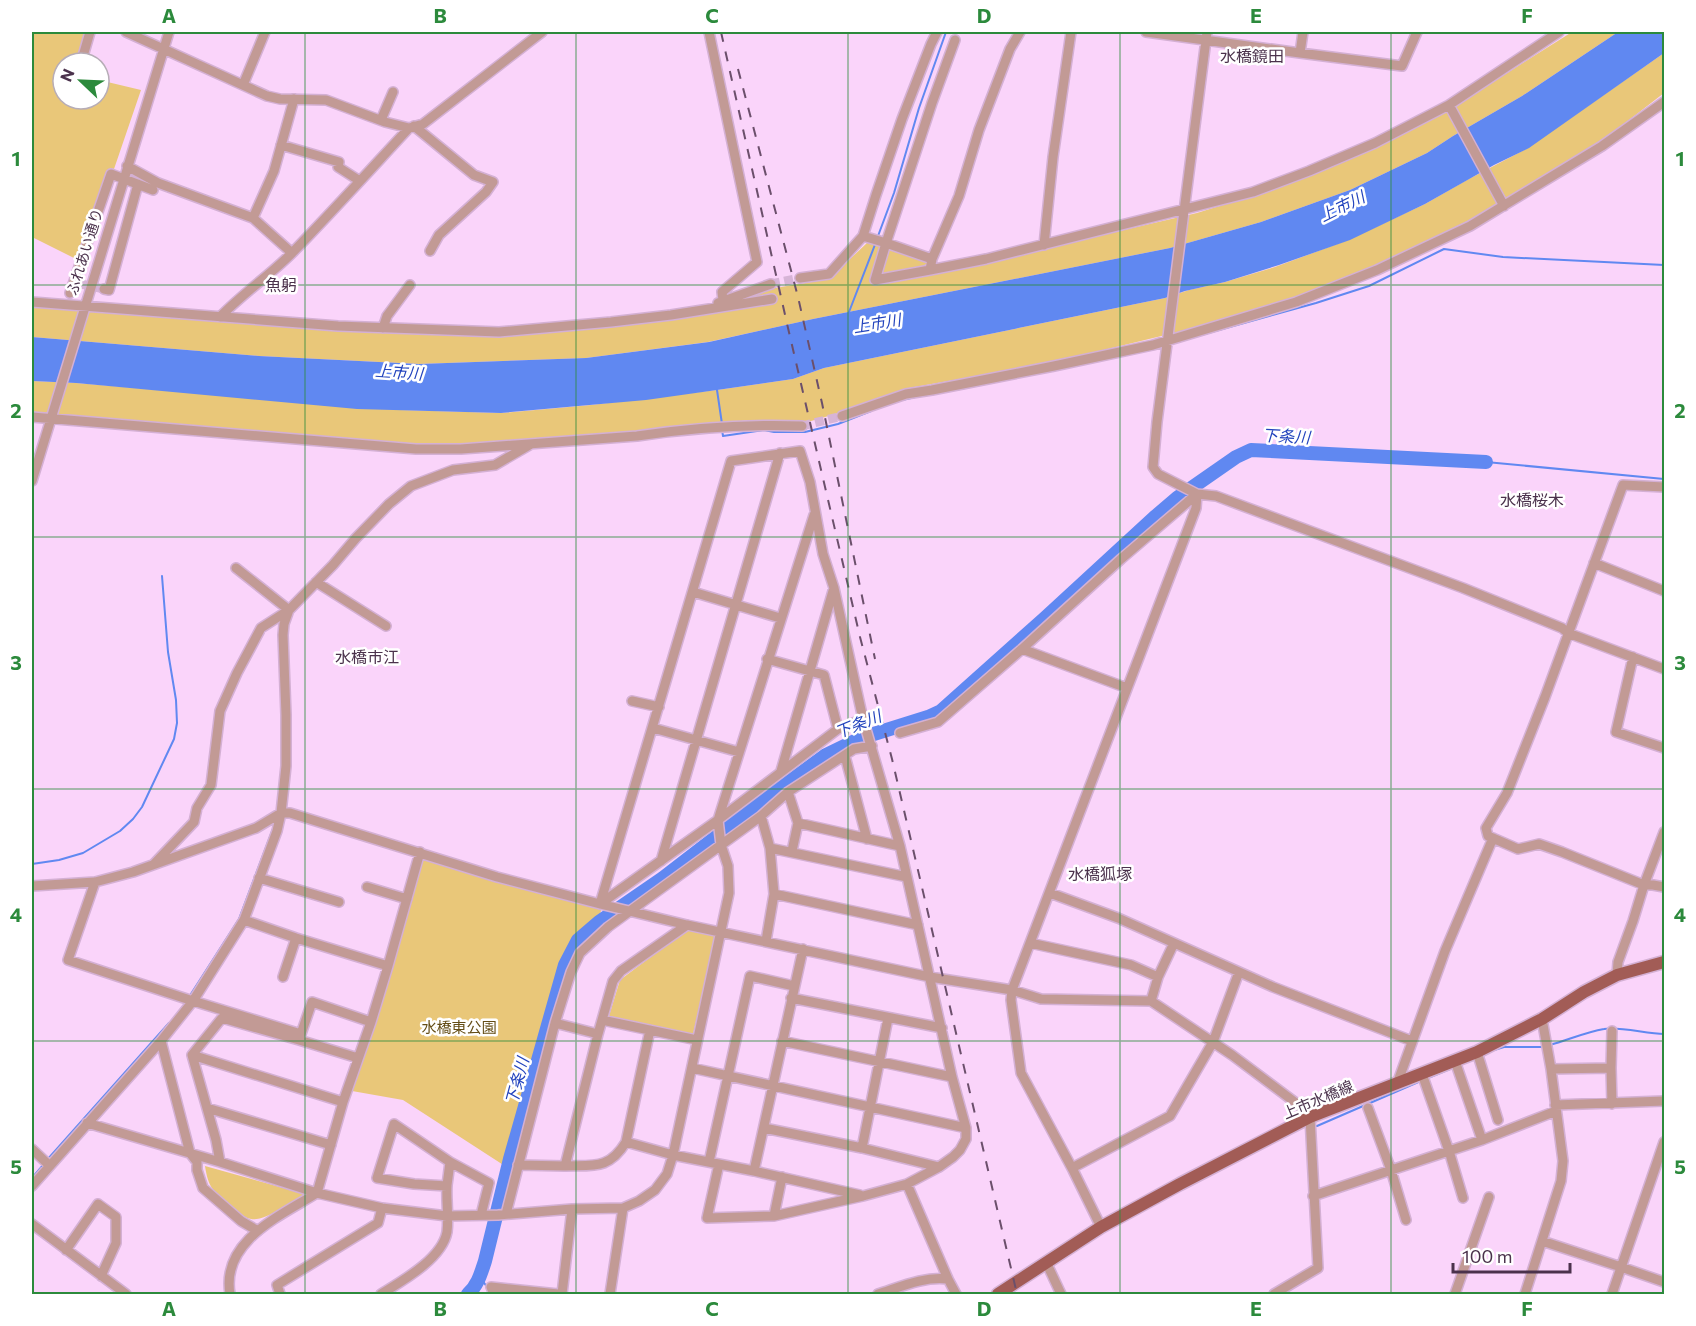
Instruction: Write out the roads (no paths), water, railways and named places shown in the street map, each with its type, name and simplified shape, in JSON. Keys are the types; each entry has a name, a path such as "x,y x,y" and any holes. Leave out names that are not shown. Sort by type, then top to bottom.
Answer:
{"main road":[{"name":"上市水橋線","path":"998,1294 1101,1227 1310,1117 1477,1052 1542,1019 1584,992 1617,975 1665,962"}],"street":[{"path":"84,51 90,32"},
{"path":"126,32 267,96 280,99 326,100 381,120 411,127 474,175 493,182 486,192 439,235 430,250"},
{"name":"ふれあい通り","path":"32,481 169,32"},
{"path":"243,85 265,32"},
{"path":"220,317 292,253 411,127 423,124 542,32"},
{"path":"709,32 757,262 722,292 723,300"},
{"path":"800,278 829,273 863,236 902,119 937,32"},
{"path":"930,270 932,259 959,196 979,130 1006,60 1020,32"},
{"path":"1044,245 1053,157 1071,32"},
{"path":"1146,32 1206,35 1300,53 1402,66 1417,32"},
{"path":"1300,53 1303,32"},
{"path":"955,40 932,103 875,280 986,259 1184,213 1253,192 1375,143 1449,105 1559,32"},
{"path":"1206,35 1153,467 1158,474 1197,494 1216,496 1453,584 1562,628 1568,633 1665,669"},
{"path":"381,120 393,92"},
{"path":"253,218 274,171 294,99"},
{"path":"842,416 906,394 1153,345 1296,303 1408,256 1470,226 1602,146 1665,102"},
{"path":"1449,105 1504,206"},
{"path":"281,145 339,162 338,167 360,181"},
{"path":"128,166 158,183 253,218 292,253"},
{"path":"70,293 77,283 111,174 153,190"},
{"path":"104,289 109,290 138,184"},
{"path":"863,236 932,259"},
{"path":"706,310 723,300 771,284"},
{"path":"383,328 387,316 411,285"},
{"path":"32,302 83,310 383,328 499,332 611,322 772,299"},
{"path":"32,417 51,416 416,449 461,449 764,425 802,426"},
{"path":"152,865 194,822 197,808 211,786 220,711 261,628 289,610 388,504 411,486 453,470 495,465 531,444"},
{"path":"604,905 731,461 800,451 810,482 823,554 834,588 864,721 900,846 952,1077 966,1128 966,1139 953,1157 907,1184 774,1216 707,1218 728,1075 750,976 794,986"},
{"path":"661,861 780,453"},
{"path":"1665,487 1623,484 1545,697 1507,793 1486,828 1488,836 1518,849 1539,844 1644,885 1665,887"},
{"path":"900,733 938,722 1197,494"},
{"path":"1101,1227 1021,1073 1011,1000 1012,990 1196,508 1197,494"},
{"path":"87,1123 317,1193 382,1208 447,1216 623,1208 655,1190 667,1174 673,1155 729,892 728,866 718,823 814,512"},
{"path":"1594,563 1665,591"},
{"path":"236,568 289,610"},
{"path":"316,582 386,626"},
{"path":"781,771 834,588"},
{"path":"693,592 780,618"},
{"path":"32,1186 161,1041 193,1001 244,920 277,831 281,813 286,766 283,635 289,610"},
{"path":"1022,649 1126,688"},
{"path":"1633,657 1616,732 1665,748"},
{"path":"767,659 824,675 838,729"},
{"path":"632,701 659,707"},
{"path":"604,905 661,861 718,823 781,771 838,729 864,721"},
{"path":"653,728 739,752"},
{"path":"502,1215 518,1165 555,1023 571,972 580,953 628,910 721,842 761,816 788,792 854,749 871,743"},
{"path":"844,756 867,839"},
{"path":"788,792 798,823 792,851"},
{"path":"32,886 95,882 133,872 256,828 281,813 290,813 497,877 604,905 930,978 1012,990 1050,1000 1150,1001 1283,1091 1308,1112 1318,1268 1274,1294"},
{"path":"761,816 770,848 774,894 766,941"},
{"path":"798,823 900,846"},
{"path":"1617,975 1618,962 1665,832"},
{"path":"1397,1084 1445,951 1493,838"},
{"path":"770,848 907,877"},
{"path":"230,1294 229,1281 241,1246 258,1231 317,1193 343,1102 388,966 420,852"},
{"path":"259,878 339,902"},
{"path":"95,882 68,960 358,1058"},
{"path":"367,887 407,899"},
{"path":"1050,893 1118,918 1273,987 1412,1041"},
{"path":"774,894 918,925"},
{"path":"244,920 388,966"},
{"path":"565,1166 613,981 621,971 687,924"},
{"path":"283,978 296,938"},
{"path":"1030,943 1131,965 1158,977"},
{"path":"1150,1001 1174,943"},
{"path":"754,1170 803,949"},
{"path":"1072,1168 1170,1116 1213,1042 1239,972"},
{"path":"791,998 942,1028"},
{"path":"300,1037 312,1002 371,1022"},
{"path":"862,1148 888,1017"},
{"path":"192,1055 222,1018 300,1037"},
{"path":"1524,1294 1561,1181 1563,1161 1542,1019"},
{"path":"602,1020 697,1040"},
{"path":"555,1023 598,1035"},
{"path":"518,1165 604,1164 614,1157 626,1142 650,1030"},
{"path":"1612,1031 1612,1104"},
{"path":"161,1041 190,1153 196,1162 203,1188 241,1221 258,1231"},
{"path":"782,1041 952,1077"},
{"path":"1477,1052 1498,1120"},
{"path":"192,1055 343,1102"},
{"path":"192,1055 220,1162"},
{"path":"1455,1061 1482,1140"},
{"path":"692,1068 966,1128"},
{"path":"1551,1069 1611,1068"},
{"path":"1422,1074 1463,1198"},
{"path":"1313,1196 1482,1140 1556,1108 1665,1101"},
{"path":"1368,1107 1407,1220"},
{"path":"207,1108 331,1145"},
{"path":"447,1186 377,1178 394,1124 450,1162 489,1183 483,1215"},
{"path":"764,1128 939,1167"},
{"path":"626,1142 673,1155 754,1170 862,1196"},
{"path":"1612,1294 1665,1142"},
{"path":"32,1149 50,1166"},
{"path":"381,1294 427,1262 447,1234 447,1186 450,1162"},
{"path":"774,1216 782,1177"},
{"path":"907,1184 956,1294"},
{"path":"1455,1294 1489,1197"},
{"path":"66,1250 98,1204 116,1217 116,1243 101,1276"},
{"path":"279,1294 277,1286 378,1223 382,1208"},
{"path":"610,1294 623,1208"},
{"path":"494,1294 491,1287 560,1294 572,1209"},
{"path":"32,1224 126,1294"},
{"path":"1542,1241 1665,1282"},
{"path":"1046,1262 1060,1294"},
{"path":"878,1294 909,1283 948,1279"}],"water":[{"name":"上市川","path":"1618,32 1664,32 1664,53 1529,148 1425,204 1350,240 1225,282 1165,298 824,368 793,379 646,400 501,413 357,409 32,381 32,337 259,356 419,364 586,358 709,342 1170,248 1261,222 1350,190 1427,153 1522,96"}],"waterway":[{"path":"878,236 946,32"},
{"name":"上市川","path":"849,312 876,242"},
{"path":"1201,335 1369,286 1444,249 1503,257 1664,265"},
{"path":"955,390 1126,355"},
{"path":"717,390 722,424"},
{"path":"902,400 920,396"},
{"path":"722,430 723,436 764,430 805,432 838,424 871,411"},
{"name":"下条川","path":"468,1294 477,1283 485,1261 510,1159 565,965 578,940 599,922 663,878 826,755 861,738 941,711 1156,516 1177,498 1236,457 1251,450 1486,462"},
{"path":"1486,462 1664,479"},
{"path":"32,864 83,853 120,831 142,807 174,739 177,723 176,700 168,652 162,576"},
{"path":"189,997 239,919 274,826"},
{"path":"179,1012 186,1002"},
{"path":"47,1160 169,1023"},
{"path":"1550,1045 1610,1028 1664,1034"},
{"path":"1491,1051 1504,1047 1545,1047"},
{"path":"1428,1078 1450,1069"},
{"path":"1317,1126 1423,1080"},
{"path":"32,1178 44,1164"},
{"path":"480,1277 487,1287"}],"tunnel":[{"path":"771,284 800,278"},
{"path":"81,284 104,289"},
{"path":"802,426 842,416"}],"railway":[{"path":"721,32 860,637 892,759 1017,1294"},
{"path":"738,69 798,297 875,659"}],"district":[{"name":"水橋鏡田","path":"1252,56"},
{"name":"魚躬","path":"281,285"},
{"name":"水橋桜木","path":"1532,500"},
{"name":"水橋市江","path":"367,657"},
{"name":"水橋狐塚","path":"1100,874"}],"park label":[{"name":"水橋東公園","path":"459,1028"}]}
